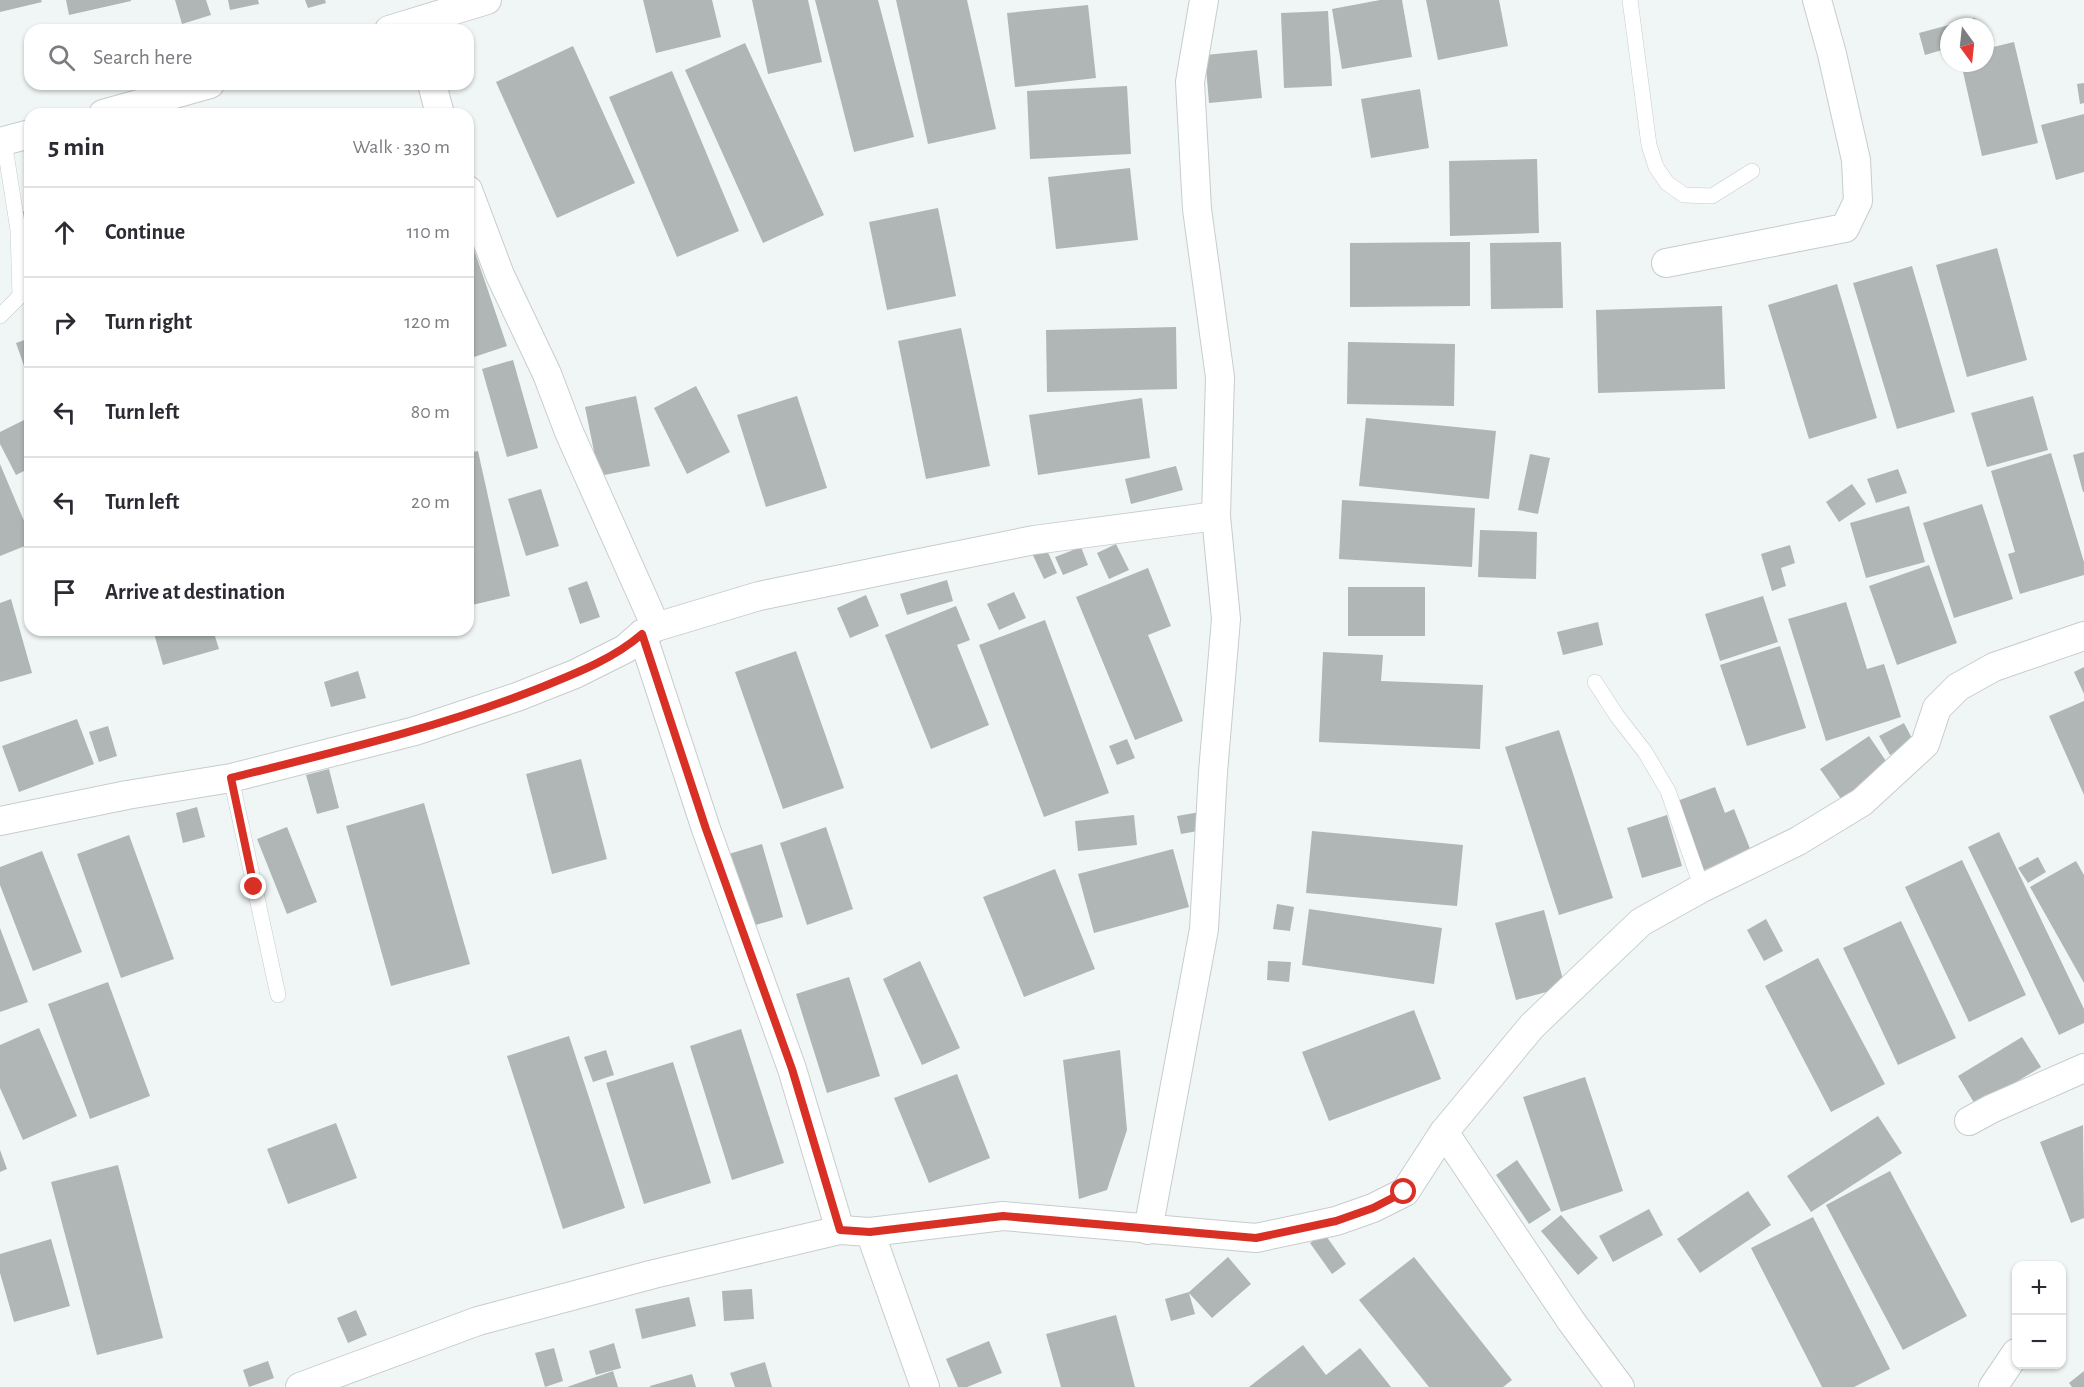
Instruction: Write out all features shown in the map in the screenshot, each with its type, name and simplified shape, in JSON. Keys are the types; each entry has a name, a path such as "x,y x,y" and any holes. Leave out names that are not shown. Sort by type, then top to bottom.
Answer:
{"street":[{"path":"422,24 487,0"},
{"path":"1148,1230 1204,929 1213,772 1226,619 1216,516 1220,377 1197,209 1190,82 1204,0"},
{"path":"1666,263 1845,228 1858,201 1856,160 1832,54 1816,0"},
{"path":"124,108 188,90"},
{"path":"434,90 438,108"},
{"path":"474,206 500,275 547,374 649,631 706,829 792,1069 840,1230"},
{"path":"0,821 127,795 231,778 416,732 575,674 625,649 649,631 759,596 1022,542 1216,516"},
{"path":"300,1387 478,1321 654,1274 840,1230 870,1232 1003,1216 1256,1238 1336,1221 1373,1208 1404,1192 1444,1132 1532,1026 1641,922 1702,888 1798,841 1862,802 1925,744 1937,708 1958,687 1994,667 2084,636"},
{"path":"1969,1121 2084,1068"},
{"path":"1444,1132 1571,1321 1620,1387"},
{"path":"870,1232 925,1387"},
{"path":"1993,1387 2012,1359"}],"lane":[{"path":"1630,0 1649,145 1656,167 1667,183 1684,195 1712,196 1752,171"},
{"path":"0,316 21,296 11,139"},
{"path":"1595,682 1617,716 1646,752 1668,791 1702,888"},
{"path":"231,778 278,995"}],"building":[{"path":"0,0 41,0 42,2 0,12"},
{"path":"66,0 131,0 131,1 69,15"},
{"path":"175,0 206,0 211,15 182,24"},
{"path":"228,0 258,0 259,4 230,10"},
{"path":"305,0 325,0 326,3 308,8"},
{"path":"643,0 712,0 721,37 656,53"},
{"path":"752,0 808,0 822,62 768,74"},
{"path":"815,0 878,0 914,137 854,152"},
{"path":"896,0 967,0 996,129 928,144"},
{"path":"1380,0 1402,0 1412,57 1342,69 1332,9"},
{"path":"1426,0 1499,0 1508,46 1438,60"},
{"path":"1088,5 1096,78 1015,87 1007,13"},
{"path":"1328,11 1332,86 1284,88 1281,13"},
{"path":"1940,27 1940,51 1925,55 1919,33"},
{"path":"2014,42 2038,143 1982,156 1963,72 1994,72 1994,47"},
{"path":"745,43 824,215 763,243 685,70"},
{"path":"573,46 635,183 557,218 496,82"},
{"path":"1257,50 1262,98 1209,103 1205,55"},
{"path":"672,71 739,231 677,257 609,97"},
{"path":"2084,83 2084,103 2080,104 2077,84"},
{"path":"1127,86 1131,154 1030,159 1027,91"},
{"path":"1420,89 1429,148 1371,158 1361,99"},
{"path":"2084,114 2084,172 2056,180 2041,125"},
{"path":"1537,159 1539,233 1450,236 1449,161"},
{"path":"1130,168 1138,240 1056,249 1048,177"},
{"path":"938,208 956,296 887,310 869,222"},
{"path":"24,211 24,236 16,214"},
{"path":"1470,242 1470,306 1350,307 1350,243"},
{"path":"1561,242 1563,308 1491,309 1490,243"},
{"path":"1997,248 2027,360 1967,377 1936,265"},
{"path":"474,250 507,346 474,357"},
{"path":"1912,266 1955,412 1897,429 1853,283"},
{"path":"1837,284 1877,418 1809,439 1768,305"},
{"path":"1722,306 1725,389 1598,393 1596,310"},
{"path":"1176,327 1177,389 1047,392 1046,330"},
{"path":"961,328 990,466 926,479 898,341"},
{"path":"24,340 24,366 16,343"},
{"path":"1348,342 1455,344 1454,406 1347,404"},
{"path":"513,360 538,448 507,457 482,369"},
{"path":"696,386 730,452 687,474 654,408"},
{"path":"636,396 650,466 599,476 585,407"},
{"path":"797,396 827,488 766,507 737,415"},
{"path":"2033,396 2048,450 1987,467 1971,413"},
{"path":"1142,398 1150,458 1038,475 1029,415"},
{"path":"1366,418 1496,431 1489,499 1359,486"},
{"path":"24,420 24,471 16,475 0,444 0,432"},
{"path":"478,451 510,596 474,605 474,452"},
{"path":"2084,452 2084,492 2083,492 2073,455"},
{"path":"2051,453 2084,562 2084,575 2020,594 2008,554 2015,552 1991,471"},
{"path":"1530,454 1550,458 1538,514 1518,510"},
{"path":"0,464 24,521 24,546 0,556"},
{"path":"1176,466 1183,490 1131,504 1125,479"},
{"path":"1898,469 1907,493 1876,503 1867,479"},
{"path":"1852,484 1866,504 1839,522 1826,502"},
{"path":"541,489 559,546 526,556 508,499"},
{"path":"1342,500 1475,508 1472,567 1339,559"},
{"path":"1982,504 2013,599 1954,618 1923,523"},
{"path":"1909,506 1925,562 1866,578 1850,523"},
{"path":"1480,530 1537,532 1536,579 1478,577"},
{"path":"1044,543 1057,573 1044,579 1030,549"},
{"path":"1116,544 1129,570 1109,579 1097,553"},
{"path":"1790,545 1795,563 1781,568 1786,586 1772,591 1761,554"},
{"path":"1081,547 1088,565 1063,575 1055,557"},
{"path":"1929,565 1957,643 1897,665 1869,586"},
{"path":"1148,568 1171,626 1148,635 1183,721 1135,740 1076,597"},
{"path":"947,580 953,601 907,615 900,594"},
{"path":"587,581 600,617 580,624 568,588"},
{"path":"1348,587 1425,587 1425,636 1348,636"},
{"path":"1014,592 1026,618 999,630 987,604"},
{"path":"866,595 879,626 850,638 837,608"},
{"path":"1763,596 1778,642 1720,661 1705,614"},
{"path":"11,599 32,673 0,682 0,603"},
{"path":"1846,602 1867,669 1884,664 1901,717 1826,741 1788,619"},
{"path":"956,606 970,640 957,645 989,725 931,749 885,635"},
{"path":"1045,620 1109,793 1044,817 979,645"},
{"path":"1598,622 1603,645 1563,655 1557,632"},
{"path":"155,636 215,636 219,649 163,665"},
{"path":"1780,646 1806,728 1747,746 1720,665"},
{"path":"796,651 844,788 783,809 735,672"},
{"path":"1323,652 1383,655 1381,681 1483,685 1480,749 1319,742"},
{"path":"2084,667 2084,694 2074,672"},
{"path":"358,671 366,698 331,707 324,682"},
{"path":"2084,701 2084,795 2049,716"},
{"path":"77,719 94,764 19,792 2,746"},
{"path":"1904,723 1914,742 1890,755 1879,736"},
{"path":"108,726 117,756 99,762 89,732"},
{"path":"1559,730 1613,898 1559,915 1505,747"},
{"path":"1869,736 1890,767 1841,799 1820,769"},
{"path":"1127,739 1135,758 1117,765 1109,746"},
{"path":"581,759 607,859 552,874 526,774"},
{"path":"329,769 339,808 317,814 306,775"},
{"path":"1715,787 1725,813 1734,809 1751,851 1704,870 1677,801"},
{"path":"424,803 470,964 391,986 346,826"},
{"path":"197,807 205,837 183,843 176,813"},
{"path":"1200,812 1203,830 1181,834 1177,816"},
{"path":"1134,815 1137,845 1078,851 1075,821"},
{"path":"1667,815 1682,866 1642,878 1627,828"},
{"path":"287,827 317,902 287,914 257,839"},
{"path":"826,827 853,909 807,925 780,843"},
{"path":"1312,831 1463,845 1457,906 1306,893"},
{"path":"1999,832 2084,1009 2084,1023 2059,1035 1968,847"},
{"path":"129,835 174,959 121,978 77,854"},
{"path":"762,844 783,917 742,929 722,856"},
{"path":"1173,849 1189,907 1094,933 1078,874"},
{"path":"42,851 82,952 33,971 0,885 0,867"},
{"path":"2038,857 2046,872 2028,883 2018,868"},
{"path":"1962,860 2026,995 1969,1022 1905,887"},
{"path":"2076,861 2084,875 2084,983 2030,887"},
{"path":"1055,869 1095,969 1024,997 983,897"},
{"path":"1277,904 1294,907 1290,931 1273,929"},
{"path":"1309,909 1442,928 1434,984 1302,965"},
{"path":"1544,910 1565,987 1516,1000 1495,923"},
{"path":"1766,919 1783,951 1764,961 1747,930"},
{"path":"1901,921 1956,1038 1898,1065 1843,948"},
{"path":"0,928 28,1002 0,1012"},
{"path":"1818,958 1885,1084 1831,1112 1765,986"},
{"path":"920,961 960,1048 922,1065 883,979"},
{"path":"1268,961 1291,962 1289,982 1267,980"},
{"path":"849,977 880,1076 827,1093 796,994"},
{"path":"108,982 150,1096 90,1119 48,1004"},
{"path":"1414,1010 1441,1079 1329,1121 1302,1052"},
{"path":"39,1028 77,1116 23,1140 0,1088 0,1045"},
{"path":"741,1029 784,1163 732,1180 690,1046"},
{"path":"569,1036 625,1208 563,1229 507,1056"},
{"path":"2022,1037 2041,1067 1976,1106 1958,1076"},
{"path":"606,1050 614,1075 593,1082 584,1057"},
{"path":"1120,1050 1127,1130 1107,1190 1079,1199 1063,1060"},
{"path":"673,1062 711,1183 644,1204 606,1083"},
{"path":"957,1074 990,1158 929,1183 894,1098"},
{"path":"1585,1077 1623,1191 1561,1212 1523,1097"},
{"path":"1878,1116 1902,1153 1811,1212 1787,1176"},
{"path":"336,1123 357,1178 288,1204 267,1149"},
{"path":"2083,1125 2084,1218 2071,1223 2040,1142"},
{"path":"0,1150 7,1169 0,1172"},
{"path":"1517,1160 1551,1210 1529,1224 1496,1175"},
{"path":"118,1165 163,1338 97,1355 51,1182"},
{"path":"1890,1171 1967,1316 1903,1350 1826,1205"},
{"path":"1748,1191 1771,1225 1700,1273 1677,1239"},
{"path":"1649,1209 1663,1235 1613,1262 1599,1236"},
{"path":"1561,1215 1598,1258 1578,1275 1541,1231"},
{"path":"1813,1217 1890,1369 1854,1387 1822,1387 1751,1248"},
{"path":"1324,1233 1346,1264 1332,1274 1310,1243"},
{"path":"51,1239 70,1306 14,1322 0,1273 0,1254"},
{"path":"1228,1257 1251,1284 1212,1318 1189,1293 1195,1314 1171,1321 1165,1299 1189,1292"},
{"path":"1414,1257 1512,1380 1503,1387 1429,1387 1359,1300"},
{"path":"752,1289 754,1319 724,1321 722,1291"},
{"path":"689,1297 696,1326 642,1339 635,1309"},
{"path":"356,1310 367,1335 348,1343 337,1318"},
{"path":"1116,1315 1135,1387 1061,1387 1046,1334"},
{"path":"989,1341 1002,1373 967,1387 958,1387 946,1359"},
{"path":"614,1343 621,1368 596,1375 589,1351"},
{"path":"1303,1345 1326,1375 1360,1348 1391,1387 1249,1387"},
{"path":"554,1348 563,1381 545,1387 535,1353"},
{"path":"268,1361 274,1378 249,1387 243,1370"},
{"path":"765,1362 772,1387 735,1387 730,1373"},
{"path":"613,1371 618,1387 567,1387"},
{"path":"2084,1371 2084,1387 2072,1387 2069,1383"},
{"path":"692,1374 696,1387 650,1387 650,1386"}],"route":[{"path":"254,887 231,778 416,732 517,697 575,674 625,649 642,634 706,829 792,1069 840,1230 870,1232 1003,1216 1256,1238 1336,1221 1373,1208 1404,1192"}]}
